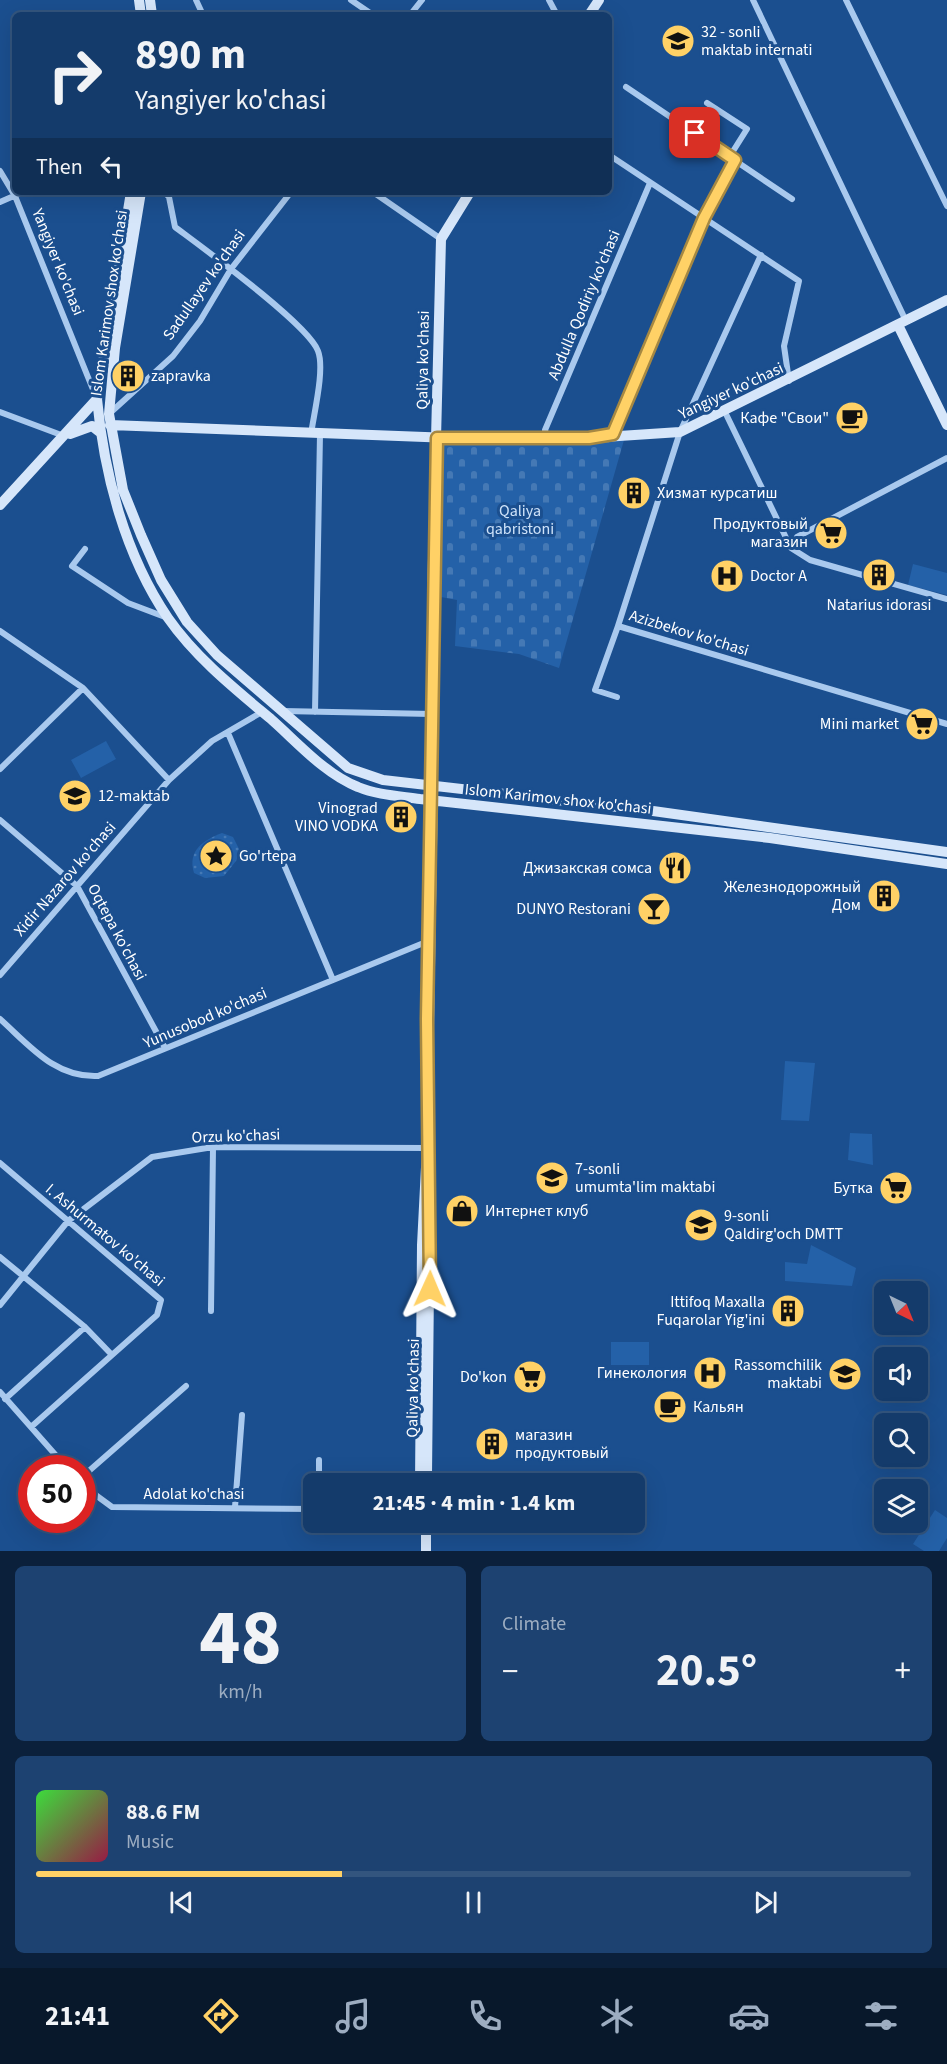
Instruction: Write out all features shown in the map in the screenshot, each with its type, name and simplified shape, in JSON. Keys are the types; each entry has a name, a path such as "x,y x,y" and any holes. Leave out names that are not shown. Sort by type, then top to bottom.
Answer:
{"main road":[{"name":"Islom Karimov shox ko'chasi","path":"131,195 131,225 115,348 110,420 123,490 162,582 197,635 281,711 357,773 383,780 810,838 947,864"},
{"name":"Islom Karimov shox ko'chasi","path":"140,195 131,225 97,399 100,434 112,494 152,589 168,618 205,660 344,780 376,793 432,800 947,852"},
{"path":"441,239 468,195"},
{"name":"Qaliya ko'chasi","path":"420,1473 422,1245 427,1148 441,239"},
{"name":"Yangiyer ko'chasi","path":"110,420 315,434 437,438 548,438 680,432 789,381 947,300"},
{"path":"902,323 947,425"},
{"path":"0,505 97,399"},
{"path":"64,437 92,426 100,434"},
{"path":"152,589 159,588 162,582"},
{"name":"Qaliya ko'chasi","path":"427,1148 430,1191 427,1473"},
{"path":"420,1533 420,1551"},
{"path":"426,1533 426,1551"}],"street":[{"path":"351,0 369,12"},
{"path":"412,12 422,0"},
{"path":"753,0 902,323"},
{"path":"846,0 947,206"},
{"path":"626,87 792,199"},
{"path":"613,434 704,218 747,129 707,103"},
{"path":"612,157 799,281 784,346 789,381"},
{"name":"Yangiyer ko'chasi","path":"0,171 12,191"},
{"name":"Abdulla Qodiriy ko'chasi","path":"548,438 545,430 650,183"},
{"path":"167,195 175,226 231,269 307,334 319,352 315,434 315,712"},
{"name":"Sadullayev ko'chasi","path":"110,420 173,356 200,321 231,269 289,195"},
{"path":"376,195 441,239"},
{"path":"0,202 15,196"},
{"name":"Yangiyer ko'chasi","path":"15,196 97,399"},
{"name":"Azizbekov ko'chasi","path":"761,255 680,432 618,626 947,724"},
{"path":"0,412 64,437"},
{"path":"725,412 791,548 810,560 947,599"},
{"path":"791,548 797,537 947,458"},
{"path":"85,549 72,566 128,603 168,618"},
{"path":"617,697 595,690 618,626"},
{"path":"0,631 83,688 169,780"},
{"path":"0,769 83,688"},
{"name":"Xidir Nazarov ko'chasi","path":"0,975 169,780 212,741 262,711"},
{"path":"281,711 432,714"},
{"path":"228,733 333,980"},
{"name":"Oqtepa ko'chasi","path":"0,820 77,886 165,1048"},
{"name":"Yunusobod ko'chasi","path":"0,1019 54,1067 80,1076 106,1074 430,940"},
{"path":"211,1311 213,1147"},
{"name":"Orzu ko'chasi","path":"0,1305 68,1221 152,1157 213,1147 427,1148"},
{"name":"I. Ashurmatov ko'chasi","path":"0,1163 161,1300 157,1315 31,1427"},
{"path":"0,1257 85,1327 112,1355"},
{"path":"5,1399 85,1327"},
{"path":"96,1465 186,1386"},
{"path":"0,1392 56,1455"},
{"path":"235,1507 242,1415"},
{"path":"319,1460 319,1473"},
{"name":"Adolat ko'chasi","path":"96,1495 112,1507 303,1509"}],"green space":[{"name":"Qaliya qabristoni","path":"624,440 559,668 519,654 455,646 457,600 441,597 444,443"},
{"path":"913,564 947,573 947,595 908,585"},
{"path":"106,741 116,759 81,778 71,760"},
{"name":"Go'rtepa","path":"222,833 233,837 240,851 236,861 224,876 205,878 194,873 192,865 195,852 203,843"},
{"path":"785,1061 815,1063 809,1121 781,1120"},
{"path":"850,1133 872,1134 873,1165 848,1160"},
{"path":"811,1245 856,1268 852,1286 785,1281 785,1262 807,1264"},
{"path":"611,1342 649,1342 649,1365 611,1365"},
{"path":"935,1510 947,1518 947,1538 939,1551 924,1551 913,1544 920,1533 928,1533 928,1521"}],"place":[{"name":"32 - sonli maktab internati","path":"678,41"},
{"name":"zapravka","path":"128,376"},
{"name":"Кафе \"Свои\"","path":"852,418"},
{"name":"Хизмат курсатиш","path":"634,493"},
{"name":"Продуктовый магазин","path":"831,533"},
{"name":"Natarius idorasi","path":"879,575"},
{"name":"Doctor A","path":"727,576"},
{"name":"Mini market","path":"922,724"},
{"name":"12-maktab","path":"75,796"},
{"name":"Vinograd VINO VODKA","path":"401,817"},
{"name":"Go'rtepa","path":"216,856"},
{"name":"Джизакская сомса","path":"675,868"},
{"name":"Железнодорожный Дом","path":"884,896"},
{"name":"DUNYO Restorani","path":"654,909"},
{"name":"7-sonli umumta'lim maktabi","path":"552,1178"},
{"name":"Бутка","path":"896,1188"},
{"name":"Интернет клуб","path":"462,1211"},
{"name":"9-sonli Qaldirg'och DMTT","path":"701,1225"},
{"name":"Ittifoq Maxalla Fuqarolar Yig'ini","path":"788,1311"},
{"name":"Гинекология","path":"710,1373"},
{"name":"Rassomchilik maktabi","path":"845,1374"},
{"name":"Do'kon","path":"530,1377"},
{"name":"Кальян","path":"670,1407"},
{"name":"магазин продуктовый","path":"492,1444"}],"route":[{"path":"430,1289 427,1019 433,786 432,599 437,438 589,438 613,434 704,218 735,160 695,133"}]}
